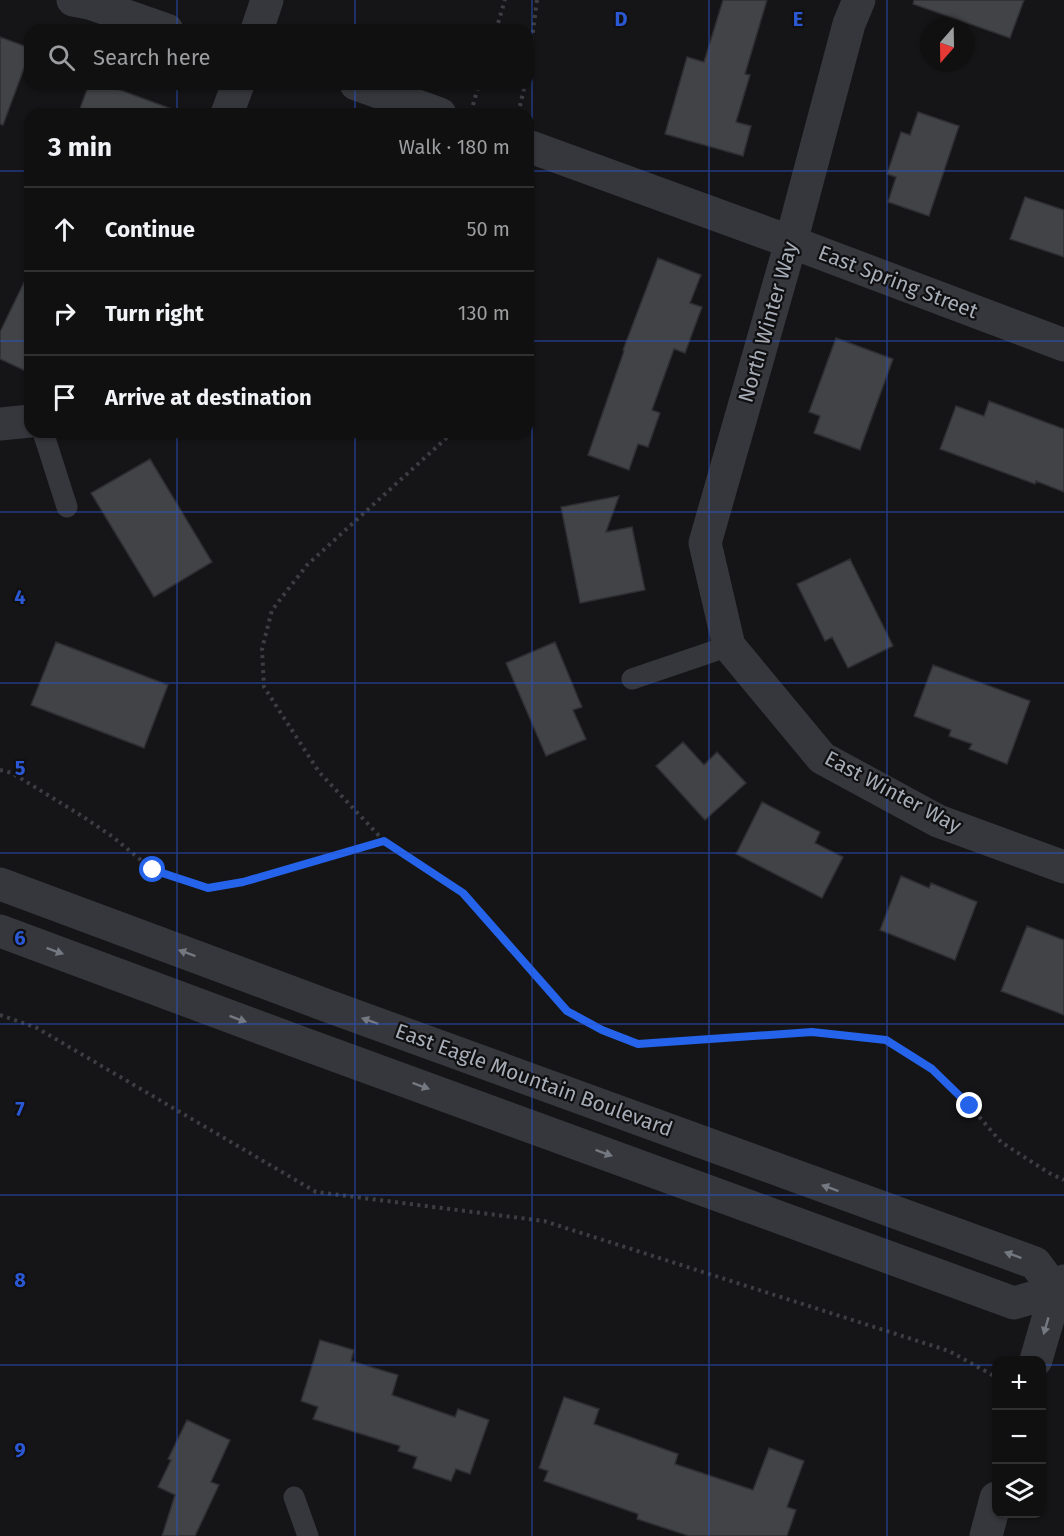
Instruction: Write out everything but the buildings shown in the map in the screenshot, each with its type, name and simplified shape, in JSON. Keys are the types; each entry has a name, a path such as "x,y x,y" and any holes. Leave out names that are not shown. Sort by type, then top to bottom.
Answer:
{"street":[{"path":"74,0 150,24"},
{"path":"259,24 267,0"},
{"name":"North Winter Way","path":"729,646 705,543 791,242 849,24 859,0"},
{"path":"229,108 236,90"},
{"path":"373,90 423,108"},
{"name":"East Spring Street","path":"534,149 791,242 1064,345"},
{"path":"0,424 24,422"},
{"name":"East Winter Way","path":"729,646 822,758 938,821 1064,867"},
{"name":"East Eagle Mountain Boulevard","path":"0,884 1035,1263 1061,1289"},
{"path":"0,931 1014,1303 1061,1289"},
{"path":"1037,1356 1061,1289"},
{"path":"986,1536 992,1513"}],"lane":[{"path":"45,438 67,507"},
{"path":"632,679 729,646"},
{"path":"294,1497 308,1536"}],"path":[{"path":"498,24 505,0"},
{"path":"534,24 537,0"},
{"path":"472,108 477,90"},
{"path":"520,106 524,90"},
{"path":"446,438 307,565 272,610 261,650 264,687 319,772 384,841 463,893 567,1011 602,1030 638,1044 812,1032 886,1040 932,1069 970,1106 1000,1142 1064,1180"},
{"path":"0,770 12,773 82,816 113,837 153,870 208,888 243,882 384,841"},
{"path":"0,1015 37,1028 316,1192 544,1221 949,1351 992,1375"}],"route":[{"path":"153,870 208,888 243,882 384,841 463,893 567,1011 602,1030 638,1044 812,1032 886,1040 932,1069 970,1106"}]}
